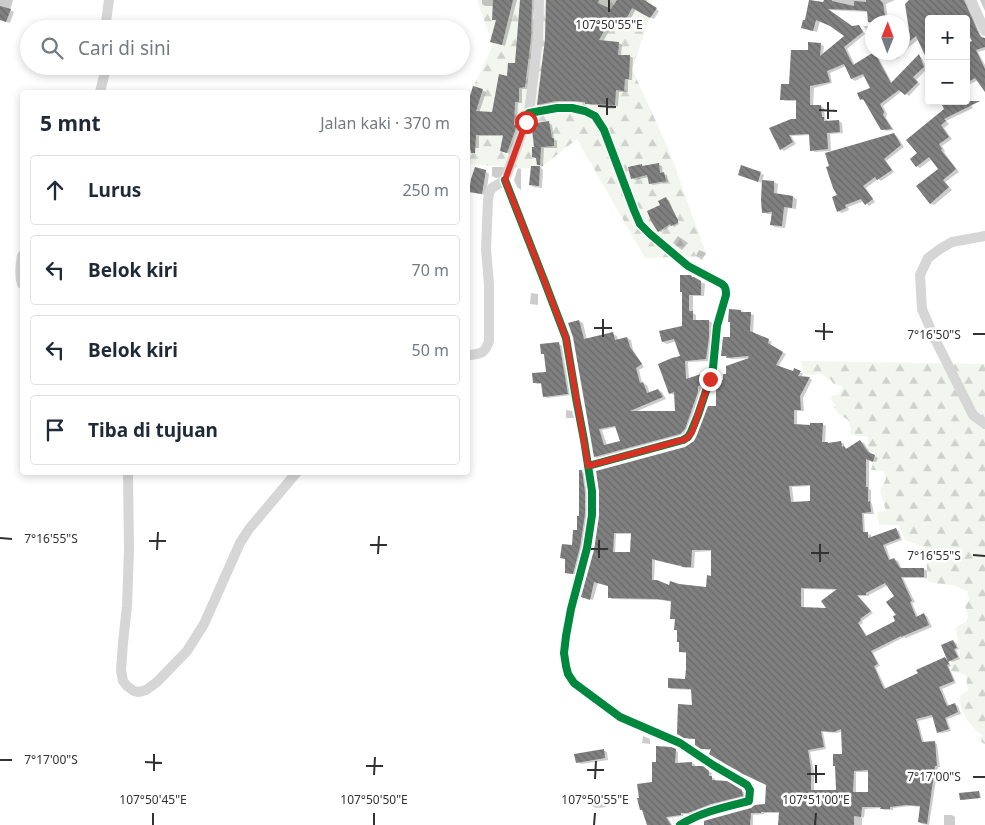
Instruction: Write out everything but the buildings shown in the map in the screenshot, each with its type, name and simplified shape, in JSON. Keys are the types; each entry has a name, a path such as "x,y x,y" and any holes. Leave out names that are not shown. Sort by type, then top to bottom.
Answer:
{"street":[{"path":"106,20 109,0"},
{"path":"470,354 483,352 489,341 489,285 486,249 489,193 492,188 505,180 529,113 538,38 539,0"},
{"path":"971,0 984,25"},
{"path":"100,90 104,75"},
{"path":"529,113 557,108 572,108 595,116 604,130 640,224 688,266 722,284 726,290 717,326 713,368 690,435 683,440 588,466"},
{"path":"505,180 566,338 592,491 592,515 587,548 566,636 564,653 568,674 574,683 620,717 680,743 712,765 742,782 750,790 749,801 703,813 680,825"},
{"path":"985,236 952,242 940,248 928,258 920,275 922,309 933,335 973,415 985,424"},
{"path":"128,475 129,549 127,606 122,643 121,670 123,681 127,686 139,692 146,690 157,682 187,651 204,624 240,543 249,529 294,475"}],"green space":[{"path":"477,0 652,0 651,13 632,69 668,148 707,256 645,258 577,139 539,169 470,164 470,94 493,45"},
{"path":"801,361 985,364 985,744 979,739 982,735 969,722 961,705 961,694 968,691 966,675 951,671 951,663 960,656 956,629 957,626 966,622 968,616 965,606 969,600 967,591 953,585 928,581 925,547 905,540 899,525 879,525 877,512 886,511 880,490 886,479 884,471 871,470 876,454 867,451 868,437 850,434 851,429 848,420 839,414 834,407 835,405 831,400 833,395 838,395 843,388 842,386 834,384 820,373 813,375 804,374"}],"cycle path":[{"path":"529,113 557,108 572,108 595,116 604,130 640,224 688,266 722,284 726,290 717,326 713,368 698,415 688,437 588,466"},
{"path":"505,180 566,338 592,491 592,515 587,548 566,636 564,653 568,674 574,683 620,717 680,743 747,785 750,790 749,801 705,813 680,825"}],"route":[{"path":"526,122 505,180 566,338 588,466 686,439 692,432 710,379"}]}
